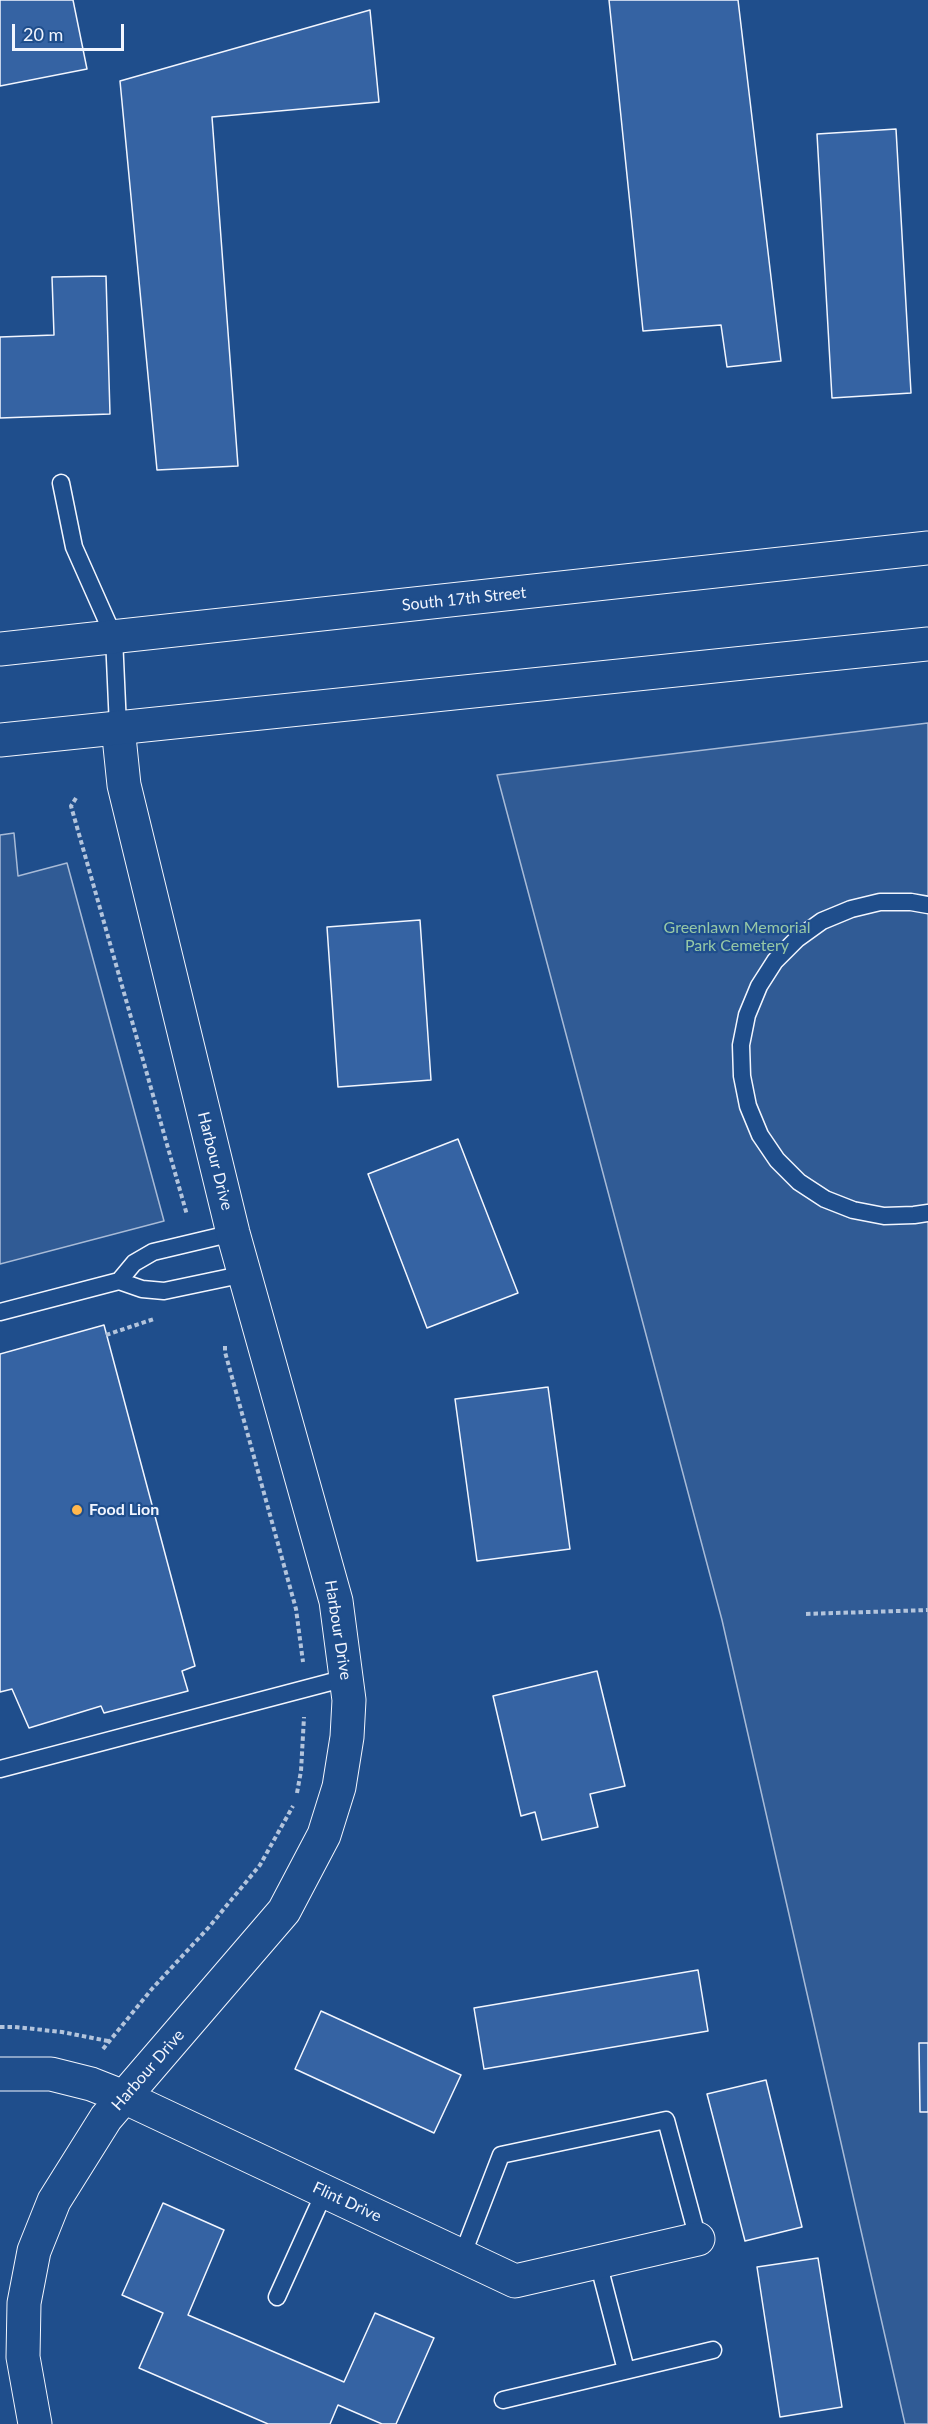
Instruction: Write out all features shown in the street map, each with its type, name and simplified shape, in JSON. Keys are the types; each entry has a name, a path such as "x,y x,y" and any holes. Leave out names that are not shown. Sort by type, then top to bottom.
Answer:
{"street":[{"name":"South 17th Street","path":"0,649 928,548"},
{"path":"0,740 928,644"},
{"name":"Harbour Drive","path":"35,2424 23,2357 24,2303 34,2251 54,2201 106,2118 284,1911 324,1834 339,1786 347,1737 349,1700 336,1601 233,1233 124,785 118,727"},
{"name":"Flint Drive","path":"0,2074 51,2074 92,2084 515,2281 698,2239"}],"lane":[{"path":"61,483 74,547 114,637 118,727"},
{"path":"928,905 911,902 880,902 851,909 822,921 797,939 776,961 759,986 747,1015 741,1045 742,1076 748,1106 760,1135 777,1160 799,1182 825,1198 853,1210 884,1216 928,1213"},
{"path":"119,1281 134,1263 153,1252 233,1233"},
{"path":"0,1312 119,1281 142,1289 164,1291 245,1274"},
{"path":"0,1769 346,1678"},
{"path":"462,2256 501,2155 666,2120 698,2239"},
{"path":"278,2298 325,2191"},
{"path":"598,2262 626,2370"},
{"path":"503,2400 713,2350"}],"path":[{"path":"76,798 71,807 195,1242"},
{"path":"92,2084 104,2047 260,1865 296,1800 301,1771 306,1689 296,1609 225,1352 226,1341"},
{"path":"806,1614 928,1610"},
{"path":"0,2027 50,2031 109,2041"}],"shaded area":[{"name":"Greenlawn Memorial Park Cemetery","path":"928,723 928,2424 905,2424 722,1620 497,775"},
{"path":"14,833 18,876 67,863 164,1221 0,1264 0,835"}],"building":[{"path":"0,0 73,0 87,69 0,86"},
{"path":"609,0 738,0 781,361 727,367 721,325 643,331"},
{"path":"370,10 379,102 212,117 238,466 157,470 120,81"},
{"path":"896,129 911,393 832,398 817,134"},
{"path":"106,276 110,414 0,418 0,337 54,335 52,277"},
{"path":"420,920 431,1080 338,1087 327,927"},
{"path":"458,1139 518,1293 427,1328 368,1174"},
{"name":"Food Lion","path":"104,1325 195,1666 182,1671 188,1691 104,1713 101,1706 29,1728 12,1689 0,1692 0,1354"},
{"path":"548,1387 570,1549 477,1561 455,1399"},
{"path":"597,1671 625,1786 590,1794 598,1827 542,1840 535,1812 521,1816 493,1696"},
{"path":"698,1970 708,2031 484,2069 474,2008"},
{"path":"321,2011 461,2075 434,2133 295,2069"},
{"path":"919,2043 928,2043 928,2112 920,2112"},
{"path":"766,2080 802,2227 745,2241 707,2094"},
{"path":"163,2203 224,2230 188,2315 344,2382 375,2313 434,2338 396,2424 382,2424 338,2405 330,2424 268,2424 139,2368 163,2313 122,2295"},
{"path":"818,2258 842,2407 780,2417 757,2267"}],"place":[{"name":"Food Lion","path":"77,1510"}]}
